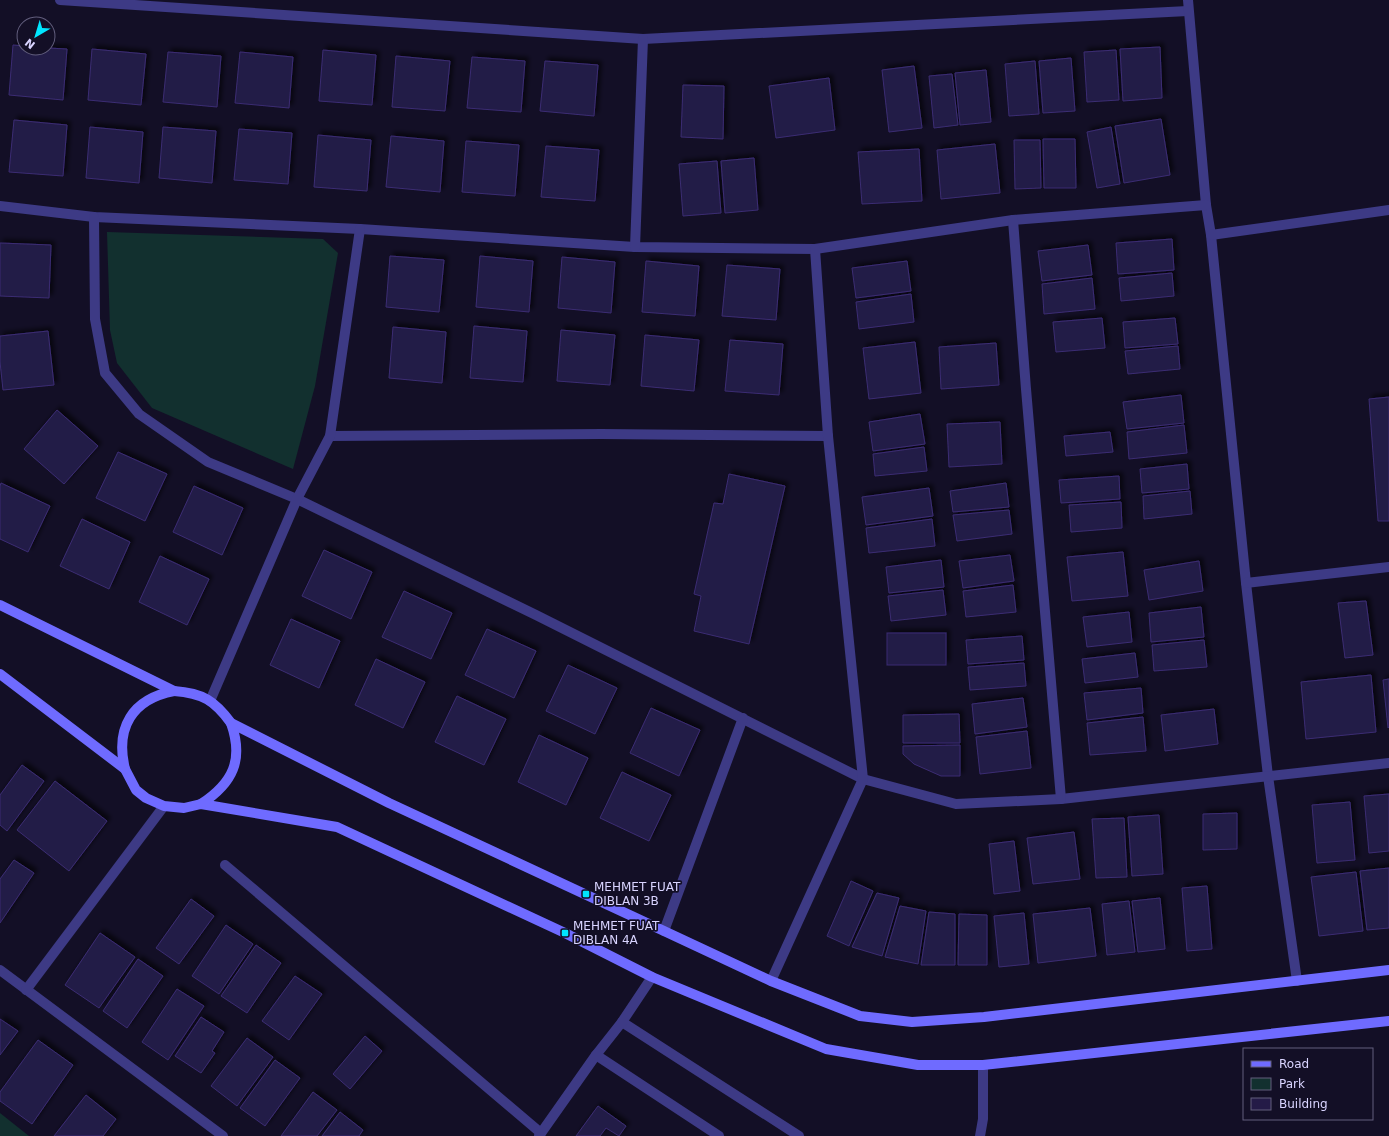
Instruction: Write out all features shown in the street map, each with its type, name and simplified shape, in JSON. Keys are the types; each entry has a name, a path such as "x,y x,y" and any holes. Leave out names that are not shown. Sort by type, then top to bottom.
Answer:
{"main road":[{"path":"0,605 174,691 196,694 210,700 222,710 232,724 236,736 237,752 234,769 216,794 201,804 184,808 164,806 146,798 136,790 124,769 122,756 123,732 127,722 134,712 144,702 162,694 174,691"},
{"path":"0,674 124,769"},
{"path":"232,724 389,803 771,981 860,1016 912,1022 984,1017 1389,970"},
{"path":"201,804 337,827 565,933 652,977 826,1049 918,1065 983,1065 1389,1021"}],"street":[{"path":"60,0 643,39 1188,11"},
{"path":"1188,0 1206,205 1211,235 1246,583 1268,776 1297,981"},
{"path":"635,247 643,39"},
{"path":"0,206 94,217 360,229 635,247 815,249 1013,220 1206,205"},
{"path":"1211,235 1389,210"},
{"path":"94,217 95,319 105,373 139,414 208,462 297,499 543,618 863,779 956,804 1061,799 1389,763"},
{"path":"1013,220 1061,799"},
{"path":"210,700 297,499 330,436 360,229"},
{"path":"771,981 863,779 828,436 815,249"},
{"path":"330,436 609,434 828,436"},
{"path":"1246,583 1389,567"},
{"path":"664,931 743,718"},
{"path":"26,990 164,806"},
{"path":"225,865 540,1134 596,1055 622,1022 652,977"},
{"path":"0,970 222,1136"},
{"path":"622,1022 799,1136"},
{"path":"596,1055 719,1136"},
{"path":"980,1136 983,1118 983,1065"}],"green space":[{"path":"107,232 323,239 338,253 315,386 293,469 152,408 117,363 110,330"},
{"path":"0,1113 29,1136 0,1136"}],"building":[{"path":"13,45 16,45 16,56 56,56 56,48 67,49 63,100 9,95"},
{"path":"1160,47 1162,98 1123,101 1120,49"},
{"path":"92,49 146,54 141,105 88,100"},
{"path":"323,50 376,55 372,105 319,101"},
{"path":"1116,50 1119,100 1087,102 1084,52"},
{"path":"168,52 221,56 217,107 163,102"},
{"path":"240,52 293,57 289,108 235,103"},
{"path":"396,56 450,61 445,111 392,107"},
{"path":"472,57 525,61 521,112 467,108"},
{"path":"1071,58 1075,111 1043,113 1039,61"},
{"path":"545,61 598,65 594,116 540,111"},
{"path":"1035,61 1039,114 1009,116 1005,64"},
{"path":"914,66 922,128 889,132 882,70"},
{"path":"986,70 991,122 960,125 955,73"},
{"path":"952,74 958,125 934,128 929,76"},
{"path":"829,78 835,130 776,138 769,86"},
{"path":"683,85 724,86 723,139 681,137"},
{"path":"1161,119 1170,175 1124,183 1115,126"},
{"path":"14,120 67,125 63,176 9,172"},
{"path":"90,127 143,132 139,183 86,178"},
{"path":"163,127 216,131 212,183 159,178"},
{"path":"1111,127 1120,184 1097,188 1087,132"},
{"path":"239,129 292,133 288,184 234,180"},
{"path":"318,135 371,140 367,191 314,187"},
{"path":"391,136 444,141 440,192 386,187"},
{"path":"1043,139 1075,139 1076,188 1044,188"},
{"path":"1014,140 1040,140 1041,188 1015,189"},
{"path":"466,141 519,145 515,196 462,192"},
{"path":"995,144 1000,193 941,199 937,150"},
{"path":"546,146 599,150 595,201 541,197"},
{"path":"919,149 922,201 862,204 858,152"},
{"path":"754,158 758,210 725,213 721,161"},
{"path":"717,161 721,213 683,216 679,164"},
{"path":"1172,239 1174,270 1118,274 1116,243"},
{"path":"0,243 51,245 49,298 0,296"},
{"path":"1088,245 1092,275 1042,281 1038,251"},
{"path":"390,256 444,260 439,312 386,307"},
{"path":"480,256 533,261 529,312 476,307"},
{"path":"562,257 615,262 611,313 558,308"},
{"path":"646,261 699,266 695,316 642,312"},
{"path":"907,261 911,291 856,298 852,268"},
{"path":"727,265 780,269 776,320 722,316"},
{"path":"1172,273 1174,296 1121,301 1119,278"},
{"path":"1092,278 1095,309 1044,314 1042,284"},
{"path":"911,294 914,322 859,329 856,302"},
{"path":"1102,318 1105,348 1056,352 1053,322"},
{"path":"1175,318 1178,344 1125,348 1123,322"},
{"path":"474,326 527,331 523,382 470,378"},
{"path":"393,327 446,332 442,383 389,378"},
{"path":"561,330 615,335 610,385 557,381"},
{"path":"48,331 54,385 3,390 0,362 0,336"},
{"path":"645,335 699,340 694,391 641,386"},
{"path":"730,340 783,344 779,395 725,391"},
{"path":"915,342 921,393 869,399 863,348"},
{"path":"996,343 999,385 941,389 939,347"},
{"path":"1178,346 1180,369 1128,374 1125,351"},
{"path":"1181,395 1184,423 1127,429 1123,402"},
{"path":"1389,397 1389,521 1378,521 1369,399"},
{"path":"57,410 98,446 64,484 24,449"},
{"path":"920,414 925,444 873,451 869,422"},
{"path":"1000,422 1002,464 949,467 947,424"},
{"path":"1184,425 1187,453 1129,459 1127,432"},
{"path":"1110,432 1113,452 1066,456 1064,436"},
{"path":"924,447 927,471 875,476 873,454"},
{"path":"118,452 167,474 145,521 96,498"},
{"path":"1187,464 1189,489 1142,493 1140,469"},
{"path":"729,474 785,486 749,644 694,631 701,596 694,594 714,503 723,504"},
{"path":"1119,476 1120,499 1061,503 1059,480"},
{"path":"1,483 50,506 28,552 0,539"},
{"path":"1006,483 1009,507 953,512 950,491"},
{"path":"194,486 243,508 222,555 173,532"},
{"path":"929,488 933,516 866,525 862,497"},
{"path":"1190,491 1192,514 1144,519 1143,496"},
{"path":"1121,502 1122,528 1071,532 1069,505"},
{"path":"1009,510 1012,534 957,541 953,515"},
{"path":"82,519 130,542 109,589 60,566"},
{"path":"932,519 935,546 869,553 866,528"},
{"path":"324,550 372,572 351,619 302,596"},
{"path":"1123,552 1128,596 1072,601 1067,557"},
{"path":"1010,555 1014,581 963,588 959,561"},
{"path":"160,556 209,579 187,625 139,602"},
{"path":"941,560 944,587 889,593 886,567"},
{"path":"1199,561 1203,591 1149,600 1144,570"},
{"path":"1013,585 1016,612 966,617 963,591"},
{"path":"943,590 946,615 891,621 888,596"},
{"path":"404,591 452,613 431,659 382,637"},
{"path":"1366,601 1373,655 1345,658 1338,603"},
{"path":"1201,607 1204,637 1151,642 1149,613"},
{"path":"1129,612 1132,642 1087,647 1083,617"},
{"path":"291,619 340,641 319,688 270,665"},
{"path":"487,629 536,651 514,698 465,675"},
{"path":"887,633 946,633 946,665 887,665"},
{"path":"1022,636 1024,660 968,664 966,640"},
{"path":"1204,640 1207,667 1154,671 1152,645"},
{"path":"1135,653 1138,677 1085,683 1082,659"},
{"path":"376,659 425,682 403,728 355,705"},
{"path":"1024,663 1026,686 970,690 968,667"},
{"path":"568,665 617,688 595,734 546,711"},
{"path":"1371,675 1376,732 1306,739 1301,682"},
{"path":"1389,679 1389,727 1388,728 1383,680"},
{"path":"1141,688 1143,713 1087,720 1084,693"},
{"path":"457,696 506,719 484,765 435,742"},
{"path":"1023,698 1027,727 975,734 972,704"},
{"path":"651,708 700,730 679,776 630,753"},
{"path":"1214,709 1218,744 1165,751 1161,715"},
{"path":"959,714 960,743 903,743 903,715"},
{"path":"1143,717 1146,751 1090,755 1087,723"},
{"path":"1027,731 1031,768 980,774 976,737"},
{"path":"539,735 588,758 566,805 518,782"},
{"path":"960,745 960,776 941,776 914,764 903,754 903,746"},
{"path":"22,765 44,781 7,831 0,825 0,795"},
{"path":"622,772 671,795 649,841 600,818"},
{"path":"55,781 107,821 69,871 17,830"},
{"path":"1389,794 1389,851 1369,853 1364,796"},
{"path":"1350,802 1355,860 1317,863 1312,805"},
{"path":"1237,813 1237,849 1203,850 1203,814"},
{"path":"1159,815 1163,874 1132,876 1128,817"},
{"path":"1124,818 1127,877 1096,878 1092,819"},
{"path":"1074,832 1080,879 1033,884 1027,838"},
{"path":"1014,841 1020,891 994,894 989,844"},
{"path":"14,860 34,873 0,923 0,879"},
{"path":"1389,868 1389,928 1367,930 1360,871"},
{"path":"1356,872 1363,931 1319,936 1311,877"},
{"path":"851,881 873,891 849,946 827,936"},
{"path":"1207,886 1212,949 1187,951 1182,888"},
{"path":"877,893 899,898 882,956 852,947"},
{"path":"1160,898 1165,949 1138,952 1132,901"},
{"path":"191,899 214,916 179,964 156,948"},
{"path":"1129,901 1135,952 1107,955 1102,904"},
{"path":"900,906 926,911 918,964 885,957"},
{"path":"1090,908 1096,956 1038,963 1033,914"},
{"path":"929,912 955,914 955,965 921,965"},
{"path":"1024,913 1029,964 999,967 994,916"},
{"path":"959,914 987,915 987,965 958,965"},
{"path":"226,925 253,944 219,994 192,976"},
{"path":"100,933 135,957 99,1008 65,985"},
{"path":"256,945 281,963 247,1013 221,996"},
{"path":"138,959 163,976 127,1028 103,1011"},
{"path":"295,976 322,994 289,1040 262,1021"},
{"path":"177,989 204,1006 168,1060 142,1042"},
{"path":"201,1017 224,1032 212,1051 215,1053 201,1073 175,1056"},
{"path":"0,1019 18,1031 0,1055"},
{"path":"365,1036 382,1051 350,1089 333,1074"},
{"path":"247,1038 273,1057 237,1106 211,1086"},
{"path":"38,1040 73,1065 32,1124 0,1101 0,1092"},
{"path":"275,1060 300,1078 265,1126 240,1108"},
{"path":"313,1092 337,1110 317,1136 281,1136"},
{"path":"86,1095 116,1119 103,1136 54,1136"},
{"path":"598,1106 626,1126 619,1136 606,1128 600,1136 576,1136"},
{"path":"340,1112 363,1130 359,1136 322,1136"}],"place":[{"name":"MEHMET FUAT DIBLAN 3B","path":"586,894"},
{"name":"MEHMET FUAT DIBLAN 4A","path":"565,933"}]}
